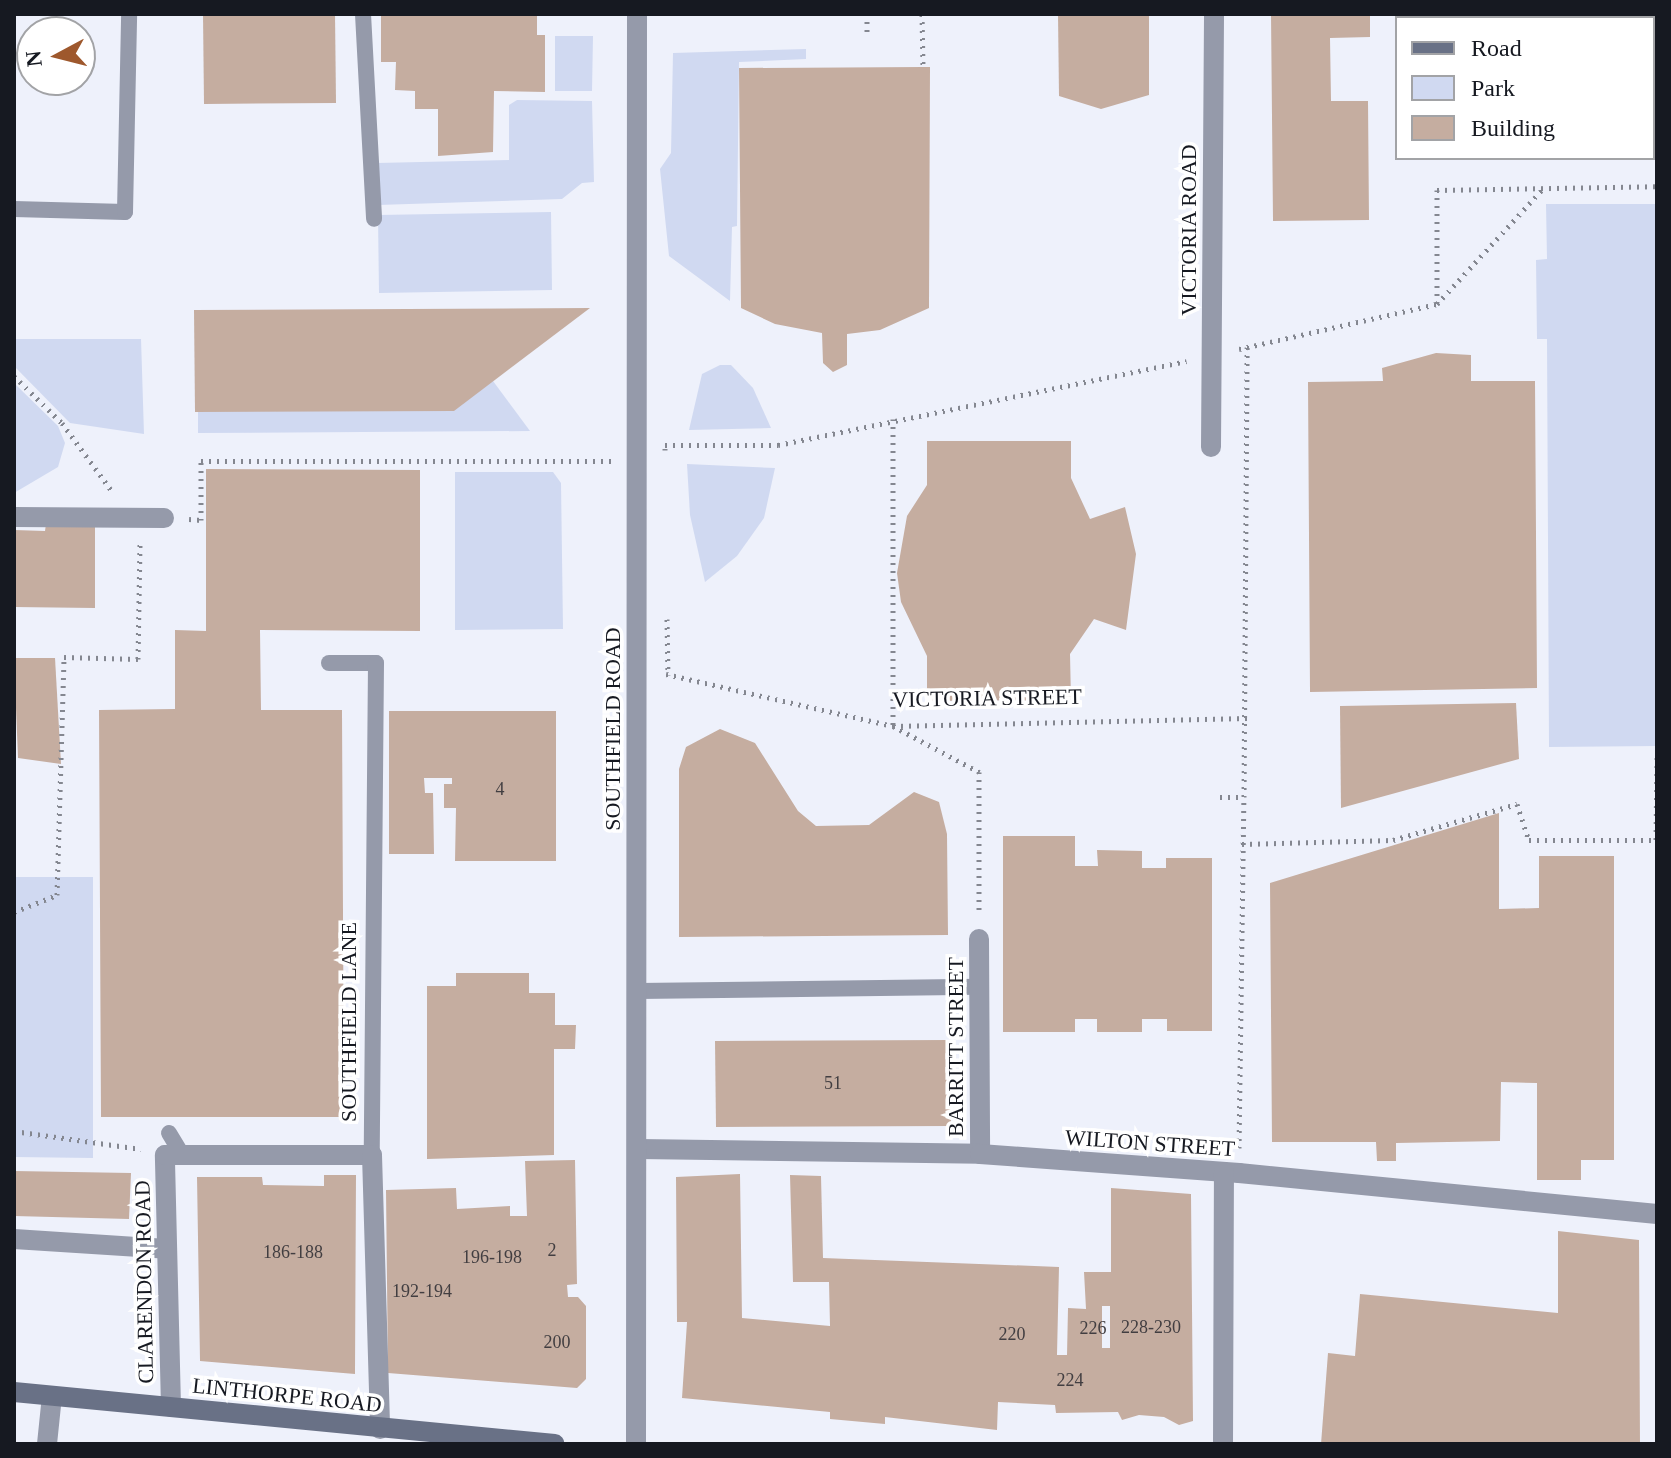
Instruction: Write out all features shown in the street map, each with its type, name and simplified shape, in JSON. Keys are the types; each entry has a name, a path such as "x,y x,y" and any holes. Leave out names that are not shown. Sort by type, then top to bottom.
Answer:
{"main road":[{"name":"LINTHORPE ROAD","path":"14,1392 555,1444"}],"street":[{"name":"SOUTHFIELD ROAD","path":"636,1444 639,1149 637,14"},
{"name":"VICTORIA ROAD","path":"1211,447 1214,14"},
{"path":"14,517 164,518"},
{"name":"BARRITT STREET","path":"979,939 980,1154"},
{"name":"WILTON STREET","path":"639,1149 980,1154 1231,1172 1657,1214"},
{"path":"174,1156 372,1155"},
{"name":"SOUTHFIELD LANE","path":"372,1155 380,1429"},
{"name":"CLARENDON ROAD","path":"171,1407 167,1249 174,1156"},
{"path":"1223,1444 1231,1172"},
{"path":"14,1239 167,1249"},
{"path":"47,1444 52,1396"}],"lane":[{"path":"14,209 125,212 129,14"},
{"path":"363,14 374,219"},
{"name":"SOUTHFIELD LANE","path":"329,663 376,663 372,1155"},
{"path":"638,991 979,987"},
{"path":"169,1133 174,1156"}],"path":[{"path":"867,14 867,35"},
{"path":"922,14 923,67"},
{"path":"1437,304 1437,190 1657,186"},
{"path":"664,460 665,445 778,445 1212,355 1437,304 1542,190"},
{"path":"1231,1172 1248,718 1247,347"},
{"path":"14,376 62,423 136,518 138,659 64,657 57,895 14,912"},
{"path":"893,419 893,726 979,772 979,939"},
{"path":"164,518 201,520 201,461 602,461"},
{"path":"667,613 668,675"},
{"name":"VICTORIA STREET","path":"637,669 893,726 1248,718"},
{"path":"1242,844 1393,840 1517,804 1529,840 1656,840 1657,757"},
{"path":"1220,797 1244,797"},
{"path":"14,1131 174,1156"}],"green space":[{"path":"555,36 593,36 592,91 555,91"},
{"path":"806,49 806,59 739,62 737,226 732,227 730,301 669,256 660,169 671,153 673,53"},
{"path":"517,100 592,101 594,182 582,183 562,199 378,205 377,163 509,160 509,105"},
{"path":"1546,204 1657,204 1657,746 1549,747 1547,339 1537,339 1536,260 1547,259"},
{"path":"551,212 552,290 379,293 378,215"},
{"path":"14,339 141,339 144,434 70,423 14,366"},
{"path":"720,365 731,365 753,388 771,428 689,430 702,374"},
{"path":"493,381 530,431 198,433 198,412"},
{"path":"14,383 58,426 65,443 58,467 14,493"},
{"path":"687,464 775,468 764,518 737,556 705,582 690,515"},
{"path":"455,472 553,472 561,483 563,629 455,630"},
{"path":"14,877 93,877 93,1158 14,1157"}],"building":[{"path":"203,14 335,14 336,103 204,104"},
{"path":"381,14 537,14 537,35 545,35 545,92 494,91 493,152 438,156 438,109 415,109 415,91 395,90 396,62 381,62"},
{"path":"1058,14 1149,14 1149,95 1101,109 1059,96"},
{"path":"1271,14 1370,14 1370,37 1330,38 1331,101 1368,101 1369,220 1273,221"},
{"path":"930,67 929,308 880,330 847,334 847,365 833,372 823,363 822,333 775,324 741,308 739,68"},
{"path":"590,308 454,411 195,412 194,310"},
{"path":"1436,353 1471,355 1471,381 1535,381 1537,688 1310,692 1308,382 1383,381 1382,368"},
{"path":"927,441 1071,441 1071,478 1090,519 1125,507 1136,554 1126,630 1094,619 1070,654 1071,700 927,701 927,656 901,602 897,573 907,516 927,485"},
{"path":"206,469 420,470 420,631 260,630 261,710 342,710 344,1117 101,1117 99,710 175,709 175,630 206,631"},
{"path":"46,524 95,526 95,608 14,607 14,530 45,531"},
{"path":"14,658 55,658 61,764 18,758"},
{"path":"1516,703 1519,759 1341,808 1340,706"},
{"path":"389,711 556,711 556,861 455,861 456,808 444,808 444,784 452,784 452,778 424,778 425,793 433,793 434,854 389,854"},
{"path":"720,729 755,743 798,811 816,826 869,825 914,792 939,802 947,834 948,935 679,937 679,769 686,747"},
{"path":"1499,813 1499,909 1539,908 1539,856 1614,856 1614,1160 1581,1160 1581,1180 1537,1180 1537,1083 1501,1082 1500,1141 1396,1143 1396,1161 1377,1161 1376,1142 1272,1142 1270,883"},
{"path":"1003,836 1075,836 1075,866 1098,866 1097,850 1142,851 1142,868 1166,868 1166,858 1212,858 1212,1031 1167,1031 1167,1019 1142,1019 1142,1032 1097,1032 1097,1019 1075,1019 1075,1032 1003,1032"},
{"path":"456,973 529,973 529,993 555,993 555,1025 576,1025 575,1049 554,1049 554,1155 427,1159 427,986 456,986"},
{"path":"950,1040 951,1126 716,1127 715,1041"},
{"path":"575,1160 577,1284 567,1285 568,1297 578,1297 586,1306 586,1379 577,1388 388,1373 386,1190 456,1188 457,1209 510,1206 510,1216 527,1216 525,1161"},
{"path":"14,1171 131,1173 129,1219 14,1216"},
{"path":"740,1174 742,1318 830,1326 829,1282 793,1282 790,1175 821,1176 823,1258 1059,1267 1057,1355 1067,1355 1068,1308 1086,1309 1084,1272 1111,1272 1111,1188 1191,1194 1193,1421 1179,1425 1164,1417 1139,1415 1122,1420 1118,1412 1056,1413 1055,1405 998,1402 997,1430 885,1417 885,1424 830,1419 830,1412 682,1398 687,1322 677,1322 676,1177","holes":["1102,1306 1110,1306 1110,1348 1102,1348"]},
{"path":"324,1175 356,1175 355,1374 200,1361 197,1177 262,1177 263,1185 324,1186"},
{"path":"1558,1231 1639,1240 1640,1444 1321,1444 1328,1353 1355,1356 1360,1294 1558,1313"}]}
